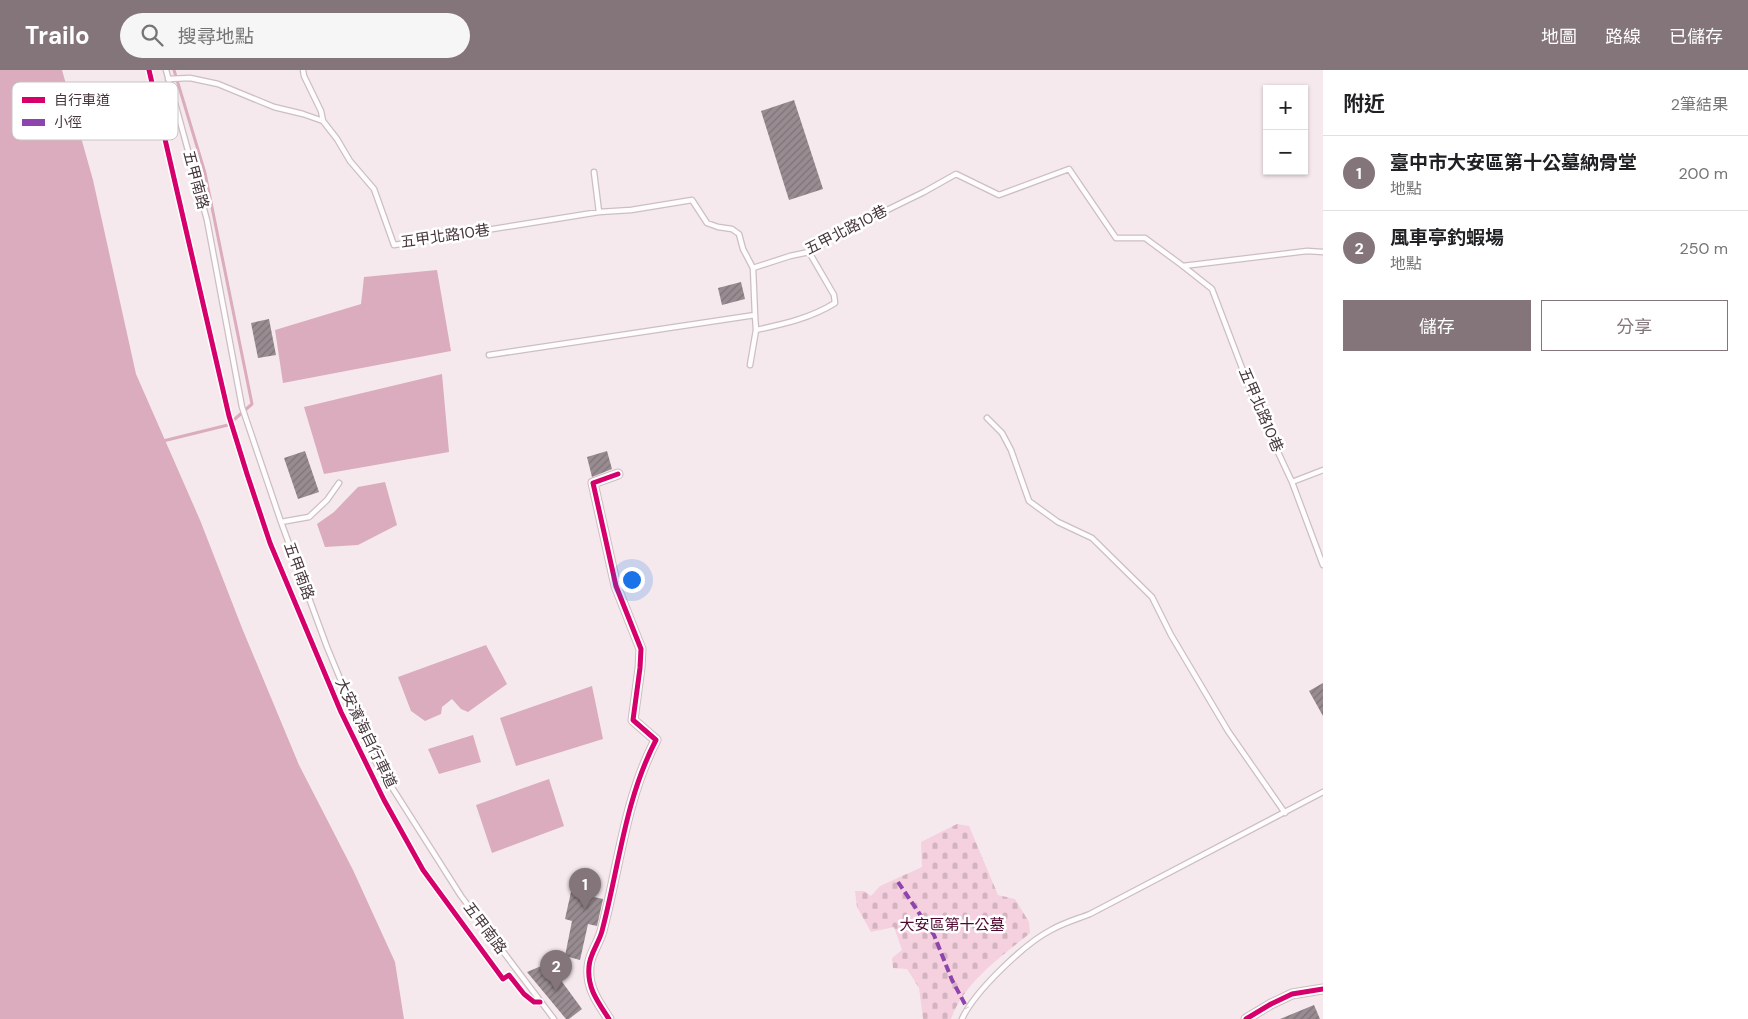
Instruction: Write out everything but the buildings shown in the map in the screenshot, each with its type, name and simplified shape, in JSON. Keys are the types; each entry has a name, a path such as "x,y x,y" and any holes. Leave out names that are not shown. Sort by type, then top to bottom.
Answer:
{"street":[{"path":"609,1019 591,990 588,965 602,933 626,824 646,758 656,740 633,720 641,649 616,586 593,483 618,474"},
{"path":"1246,1019 1292,994 1323,988"}],"lane":[{"name":"五甲南路","path":"166,70 169,82"},
{"name":"五甲北路10巷","path":"303,70 321,111 323,121 337,139 350,161 374,189 394,245 600,212 631,210 692,200 707,222 718,227 732,229 739,234 743,248 753,268 809,252 838,234 924,192 956,174 999,195 1069,169 1116,238 1145,238 1212,289 1256,405 1292,482 1323,565"},
{"path":"168,79 190,78 218,84 274,107 323,121"},
{"name":"五甲南路","path":"178,115 207,220 242,407 281,522 327,647 372,756 461,896 554,1019"},
{"path":"594,172 600,212"},
{"path":"1183,266 1307,251 1323,252"},
{"path":"756,330 783,324 822,311 835,303 834,295 809,252"},
{"path":"750,365 756,330 753,268"},
{"path":"489,355 755,315"},
{"path":"987,418 1002,433 1012,450 1029,500 1058,522 1092,538 1152,597 1171,635 1228,731 1285,813"},
{"path":"1292,482 1323,470"},
{"path":"281,522 309,517 327,500 339,483"},
{"path":"962,1019 967,1008 999,971 1034,941 1051,930 1090,914 1323,792"}],"green space":[{"name":"大安區第十公墓","path":"957,824 969,826 998,895 1015,899 1029,922 1030,933 984,971 965,993 951,1019 923,1019 919,988 907,969 893,968 892,958 902,950 894,927 871,932 857,907 855,891 864,891 871,896 880,886 922,867 921,842"}],"shaded area":[{"path":"0,70 62,70 65,82 12,82 12,140 82,140 93,180 136,374 200,520 242,628 299,765 353,870 395,962 404,1019 0,1019"},
{"path":"437,270 451,351 283,383 275,330 361,304 364,277"},
{"path":"442,374 449,452 324,474 304,407"},
{"path":"385,482 397,525 358,545 325,547 317,524 334,512 358,487"},
{"path":"486,645 507,684 468,712 461,709 452,699 442,707 441,714 425,721 411,711 398,677"},
{"path":"592,686 603,739 516,766 500,718"},
{"path":"473,735 481,762 439,774 428,749"},
{"path":"549,779 564,826 492,853 476,805"}],"waterway":[{"path":"174,70 178,82"},
{"path":"163,441 228,425 252,404 205,173 178,83"}],"marked path":[{"path":"898,882 934,935 952,980 967,1008"}],"cycle path":[{"name":"大安濱海自行車道","path":"149,70 152,82"},
{"name":"大安濱海自行車道","path":"165,140 229,416 270,543 341,712 384,800 423,870 503,979 509,975 524,994 534,1002 540,1002"},
{"path":"609,1019 597,1001 592,988 589,963 602,931 630,809 645,763 656,740 633,720 641,649 616,586 593,483 618,474"},
{"path":"1246,1019 1292,994 1323,989"}],"place":[{"name":"臺中市大安區第十公墓納骨堂","path":"585,909"},
{"name":"風車亭釣蝦場","path":"556,991"}]}
